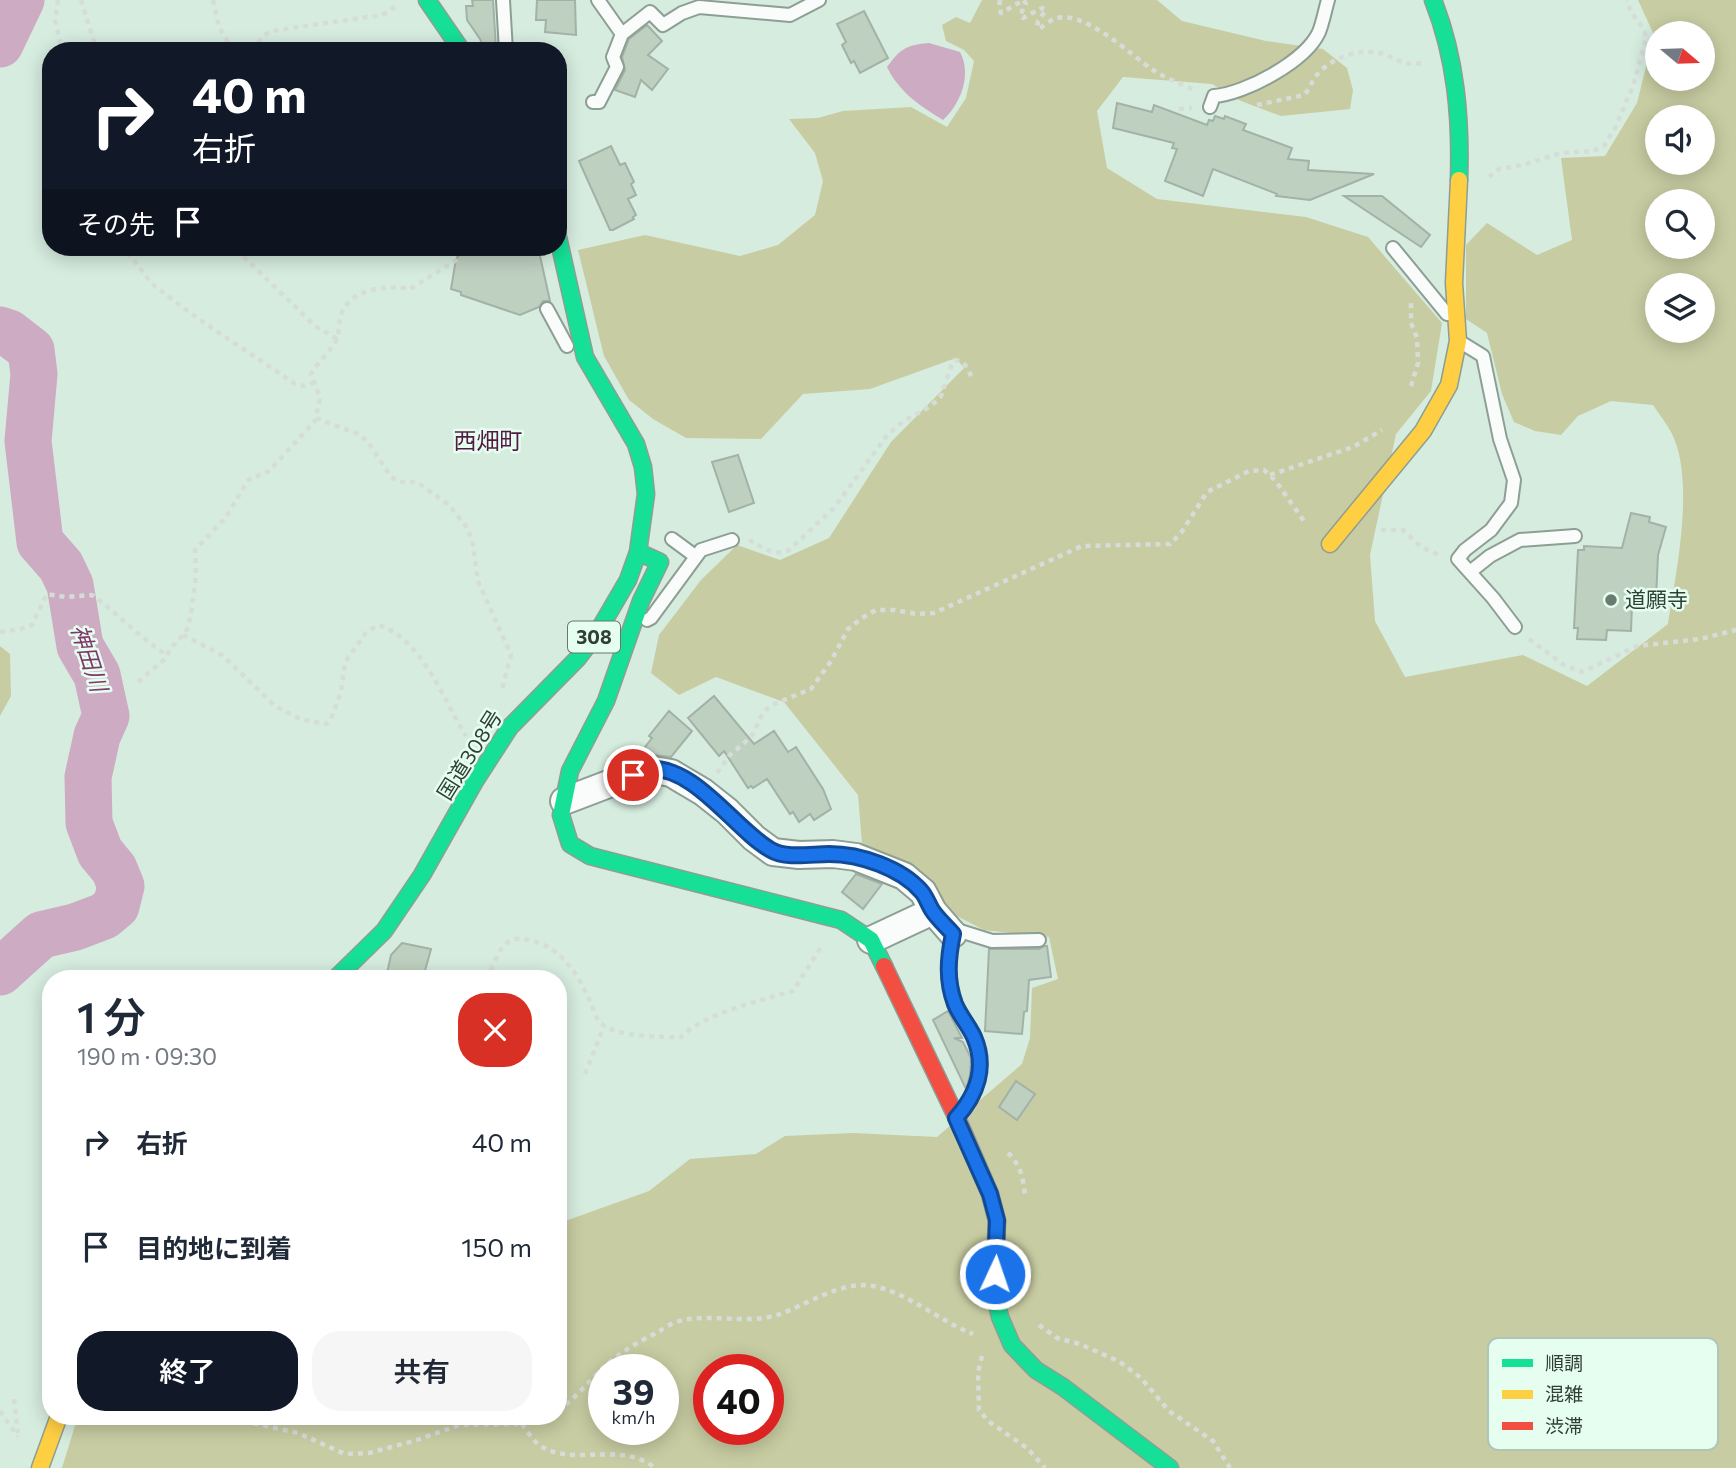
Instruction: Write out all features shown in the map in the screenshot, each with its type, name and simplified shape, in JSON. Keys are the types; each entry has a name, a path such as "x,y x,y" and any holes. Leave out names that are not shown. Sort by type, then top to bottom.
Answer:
{"main road":[{"path":"427,0 457,42"},
{"path":"1330,544 1423,431 1450,385 1458,341 1454,283 1458,171 1457,86 1443,25 1433,0"},
{"name":"国道308号","path":"344,970 384,932 422,875 475,781 510,727 578,658 597,633 628,580 638,552 646,494 643,467 636,444 585,357 562,256"},
{"path":"638,552 660,562 640,600 606,701 570,771 561,816 570,844 590,856 841,920 871,940 990,1194 997,1220 994,1290 1012,1345 1036,1370 1063,1387 1170,1468"},
{"path":"40,1468 56,1425"}],"street":[{"path":"564,800 648,769 671,773 713,800 754,838 774,852 856,857 904,876 923,892 933,911 953,934"},
{"path":"871,940 933,911"}],"lane":[{"path":"503,0 505,42"},
{"path":"598,0 622,34"},
{"path":"593,102 600,102 617,67 613,57 622,34 650,12 663,25 682,13 699,7 790,15 819,0"},
{"path":"1212,101 1279,73 1302,53 1318,33 1328,0"},
{"path":"1394,248 1424,283 1436,302 1457,324"},
{"path":"547,309 579,373 597,379"},
{"path":"1458,341 1483,356 1500,439 1514,480 1511,503 1491,530 1458,559 1515,627"},
{"path":"1470,572 1490,556 1520,541 1575,536"},
{"path":"672,539 695,556"},
{"path":"632,629 651,618 701,550 732,540"},
{"path":"956,1118 972,1097 980,1070 979,1052 955,1003 950,984 947,964 953,934 960,931 992,941 1039,940"}],"path":[{"path":"58,0 55,20 60,42"},
{"path":"81,0 94,42"},
{"path":"213,0 219,27 228,42"},
{"path":"1000,0 1001,13 1024,0 1026,4 1020,15 1023,18 1042,8 1046,10 1038,21 1037,27 1040,28 1054,19 1068,17 1084,23 1121,45 1154,71 1212,101"},
{"path":"1486,185 1490,174 1499,169 1523,165 1561,153 1593,151 1604,146 1633,86 1646,38 1644,29 1631,12 1627,0"},
{"path":"259,42 271,31 382,15 404,4"},
{"path":"1179,109 1212,101 1259,105 1304,95 1321,71 1332,62 1350,54 1385,55 1404,65 1430,62 1449,52"},
{"path":"131,256 153,285 295,384 304,386 313,383"},
{"path":"244,256 315,326 337,339"},
{"path":"138,682 165,659 183,635 191,615 196,576 195,550 226,517 248,480 270,471 286,456 316,418 320,398 311,374 318,361 337,339 343,310 352,299 377,288 390,285 410,289 458,259 458,256"},
{"path":"1406,398 1418,363 1417,338 1411,323 1409,267"},
{"path":"732,540 746,538 772,553 780,554 789,550 834,508 888,434 941,396 952,364 956,360 967,366 972,378"},
{"path":"316,418 358,434 369,442 391,477 400,482 417,482 449,505 465,525 472,540 478,581 511,654 503,688 498,694"},
{"path":"1269,475 1353,447 1382,431 1388,424"},
{"path":"713,800 711,781 730,755 751,737 764,710 811,689 831,661 848,629 876,610 934,613 1083,546 1170,544 1181,533 1207,492 1249,471 1264,470 1315,534 1330,544"},
{"path":"1374,535 1380,530 1402,530 1420,546 1441,556 1458,559"},
{"path":"0,632 32,625 47,594 65,597 92,595 145,641 167,655"},
{"path":"183,635 222,655 275,706 300,719 326,724 330,721 341,692 343,672 349,656 366,633 378,625 387,628 412,646 467,736 474,759 475,781"},
{"path":"1515,627 1564,665 1582,672 1637,646 1700,639 1736,630"},
{"path":"493,970 502,948 509,942 522,938 541,943 566,960 577,974 604,1026 644,1037 681,1037 691,1027 749,1004 793,992 822,949 816,937"},
{"path":"585,1074 604,1026"},
{"path":"1002,1147 1017,1162 1024,1183 1026,1205"},
{"path":"567,1404 613,1360 677,1321 727,1318 758,1320 815,1297 848,1288 870,1285 890,1292 972,1334 991,1337 1007,1334"},
{"path":"1034,1318 1057,1338 1121,1362 1141,1378 1170,1411 1213,1441 1230,1468"},
{"path":"1007,1334 983,1354 978,1372 979,1410 988,1421 1027,1448 1045,1468"},
{"path":"0,1411 19,1437"},
{"path":"262,1425 298,1433 345,1454 369,1453 459,1425"},
{"path":"523,1425 540,1446 564,1455 622,1454 655,1468"}],"green space":[{"path":"982,0 1157,0 1182,21 1266,41 1323,49 1347,68 1353,90 1350,109 1281,116 1241,101 1212,84 1123,77 1097,111 1107,168 1157,199 1306,217 1368,237 1442,323 1431,391 1396,434 1370,555 1375,621 1405,677 1523,655 1587,686 1668,624 1682,526 1682,475 1678,452 1671,432 1653,405 1611,401 1578,416 1561,435 1535,431 1514,422 1502,394 1487,333 1466,319 1466,245 1487,223 1537,255 1572,240 1561,158 1605,156 1637,103 1645,71 1645,91 1715,91 1715,21 1648,21 1638,0 1736,0 1736,1468 62,1468 75,1425 567,1425 567,1220 649,1191 690,1159 756,1154 785,1136 853,1133 937,1137 1022,1064 1030,1038 1032,988 1058,979 1049,937 984,930 947,911 920,872 862,843 858,795 784,702 716,677 679,695 651,673 659,635 701,580 737,545 780,560 829,538 891,442 964,368 956,358 870,389 803,394 761,439 686,438 653,419 629,400 604,356 578,250 645,235 740,256 778,245 815,215 823,181 815,153 789,119 818,118 843,111 911,107 947,127 966,98 974,61 964,50 946,41 942,25 956,17 970,23"},
{"path":"0,646 10,654 11,696 0,716"}],"shaded area":[{"path":"929,43 960,52 965,70 963,88 955,105 943,120 904,91 887,67 904,49"}],"building":[{"path":"472,0 493,0 496,42 481,42 467,20 466,6 473,6"},
{"path":"537,0 575,0 576,35 545,32 546,20 536,20"},
{"path":"864,11 888,58 860,73 854,61 851,63 842,45 846,42 837,24"},
{"path":"647,25 662,41 648,55 668,69 652,90 641,80 635,97 615,90 625,70 622,57 629,39"},
{"path":"1117,103 1152,112 1154,105 1207,125 1215,116 1224,119 1225,116 1246,124 1243,130 1292,148 1288,159 1309,161 1308,170 1374,174 1310,200 1276,196 1277,194 1213,169 1203,196 1165,181 1177,149 1172,148 1174,143 1113,128"},
{"path":"611,146 620,165 625,163 634,182 631,184 636,195 628,199 636,215 634,219 613,230 610,230 579,161"},
{"path":"1344,196 1382,196 1430,235 1421,247"},
{"path":"458,256 540,256 550,301 543,301 539,307 520,315 461,295 461,292 451,289"},
{"path":"738,455 754,503 729,512 712,462"},
{"path":"1631,513 1650,517 1649,522 1666,527 1658,555 1656,599 1644,599 1632,604 1631,631 1607,630 1606,640 1577,639 1578,628 1574,628 1578,550 1584,550 1584,546 1622,548"},
{"path":"714,696 754,744 774,731 788,752 796,747 823,789 831,809 814,820 810,814 799,822 793,812 790,814 767,779 753,788 748,788 724,751 719,756 688,718"},
{"path":"669,711 692,731 671,757 645,754 642,751 652,738 649,736"},
{"path":"856,874 882,884 863,909 842,892"},
{"path":"402,943 431,949 425,970 388,970 391,955"},
{"path":"1045,946 1051,977 1029,980 1022,1034 985,1031 989,949 1039,949"},
{"path":"948,1011 962,1038 954,1038 963,1042 971,1058 966,1089 933,1020"},
{"path":"1016,1081 1035,1094 1017,1120 999,1107"}],"waterway":[{"name":"神田川","path":"0,44 21,0"},
{"name":"神田川","path":"0,330 9,333 31,350 34,374 28,441 40,542 61,566 70,585 80,646 97,675 106,716 97,736 88,777 89,823 100,852 114,869 121,886 116,906 104,916 75,927 41,935 0,972"}],"traffic: fast":[{"path":"427,0 456,42"},
{"path":"1433,0 1452,66 1458,111 1459,180"},
{"path":"344,970 384,931 422,875 475,781 510,727 578,658 597,633 628,580 638,552 646,494 643,467 636,444 585,357 562,256"},
{"path":"638,552 660,562 641,601 606,701 570,771 561,815 570,844 590,856 841,920 871,940 884,966"},
{"path":"997,1221 994,1290 1000,1317 1012,1345 1036,1370 1063,1387 1170,1468"}],"traffic: slow":[{"path":"1330,544 1423,431 1449,385 1458,341 1454,283 1459,180"},
{"path":"40,1468 56,1425"}],"traffic: jam":[{"path":"884,966 962,1129 990,1194 997,1221"}],"place":[{"name":"道願寺","path":"1611,600"}],"district":[{"name":"西畑町","path":"488,441"}],"route":[{"path":"633,775 648,769 671,773 703,792 754,838 774,852 856,857 904,876 923,892 933,911 953,934 947,964 950,984 955,1003 979,1052 980,1070 976,1088 967,1106 956,1118 990,1194 997,1220 995,1274"}]}
